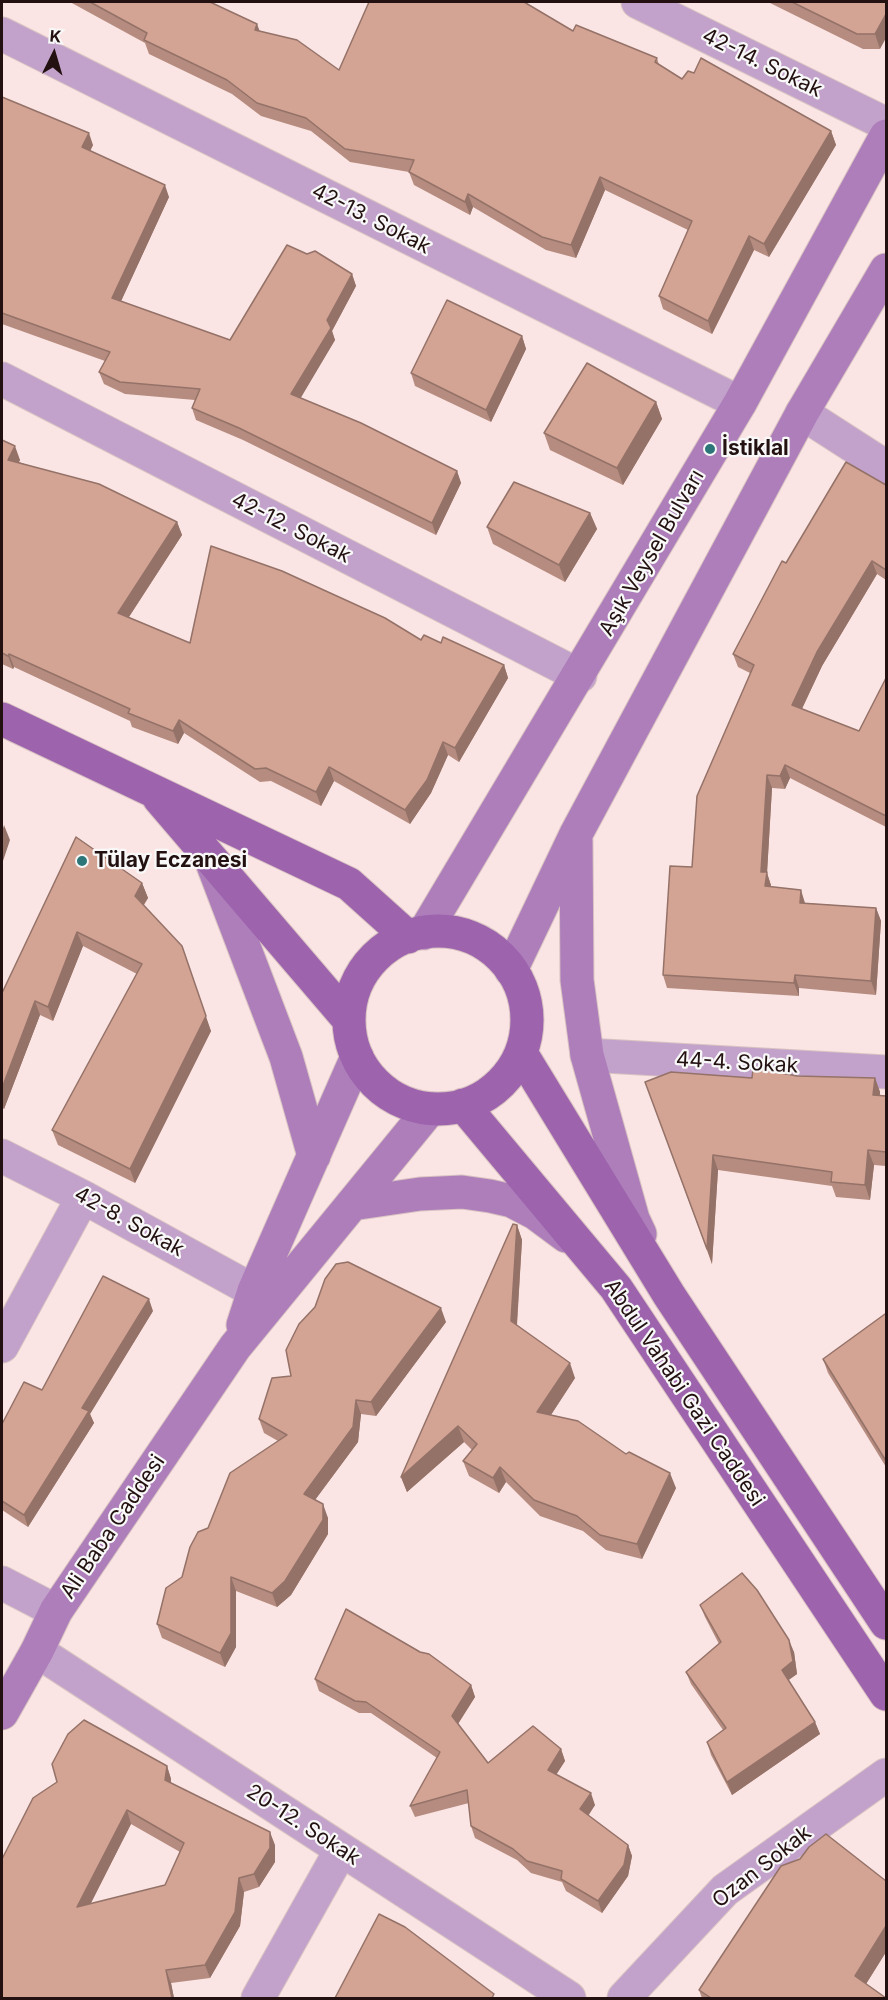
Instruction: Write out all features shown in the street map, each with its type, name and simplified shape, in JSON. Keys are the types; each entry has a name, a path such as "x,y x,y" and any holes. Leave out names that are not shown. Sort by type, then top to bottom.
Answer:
{"main road":[{"name":"Aşık Veysel Bulvarı","path":"416,935 580,676 740,403 886,136"},
{"path":"511,970 576,834 802,413 886,270"},
{"path":"2,719 349,884 416,935"},
{"path":"150,788 349,1020"},
{"path":"576,834 577,980 586,1055 633,1219 669,1295"},
{"path":"210,859 286,1057 314,1156"},
{"path":"446,932 478,941 500,956 511,970 521,988 527,1014 521,1053 500,1084 479,1100 463,1105 430,1109 392,1096 372,1080 357,1057 349,1020 352,995 363,971 381,952 416,935 446,932"},
{"name":"Abdul Vahabi Gazi Caddesi","path":"521,1053 669,1295 886,1623"},
{"path":"236,1347 254,1291 357,1057"},
{"name":"Abdul Vahabi Gazi Caddesi","path":"463,1105 615,1288 886,1694"},
{"path":"236,1347 430,1109"},
{"path":"352,1204 420,1194 462,1192 490,1196 512,1201 536,1213 582,1249"},
{"name":"Ali Baba Caddesi","path":"2,1713 37,1651 56,1611 236,1347"}],"street":[{"name":"42-14. Sokak","path":"638,2 886,124"},
{"name":"42-13. Sokak","path":"2,34 740,403"},
{"name":"42-12. Sokak","path":"2,379 580,676"},
{"path":"802,413 886,467"},
{"name":"44-4. Sokak","path":"586,1055 886,1072"},
{"name":"42-8. Sokak","path":"2,1156 83,1197 254,1291"},
{"path":"2,1346 83,1197"},
{"path":"2,1584 56,1611"},
{"name":"20-12. Sokak","path":"37,1651 569,1998"},
{"name":"Ozan Sokak","path":"624,1998 724,1890 886,1776"},
{"path":"258,1998 341,1850"}],"building":[{"path":"90,2 210,2 257,24 255,30 297,40 339,70 369,2 524,2 573,31 576,25 657,58 655,62 682,79 688,71 694,73 701,58 831,131 764,244 749,236 708,321 659,296 692,221 600,177 571,245 542,237 468,194 465,202 409,172 414,160 345,149 306,118 257,103 227,80 144,40 147,33"},
{"path":"792,2 886,2 886,14 875,34 857,34"},
{"path":"2,97 89,133 82,147 165,185 112,298 230,340 287,245 307,254 315,251 352,274 327,320 331,328 291,394 361,423 457,471 432,523 239,428 192,408 200,389 120,382 99,372 110,352 2,313"},
{"path":"447,300 522,336 486,410 411,373"},
{"path":"587,363 656,402 617,468 544,433"},
{"path":"2,440 15,446 8,460 99,484 177,522 118,613 190,643 211,546 282,571 385,618 421,640 424,635 441,643 443,637 504,665 455,748 443,742 427,780 405,810 329,767 316,792 266,768 255,769 179,720 173,731 128,713 130,709 9,654 8,656 2,653"},
{"path":"846,462 886,485 886,570 872,561 817,652 792,705 859,731 886,678 886,816 785,765 780,776 767,775 761,872 767,872 765,886 801,890 800,903 876,908 871,981 795,975 794,983 663,975 670,866 692,867 697,796 754,665 733,654 782,561 786,563"},
{"path":"514,482 590,513 559,565 487,527"},
{"path":"76,837 142,883 135,896 182,946 206,1016 130,1169 52,1130 142,964 77,932 48,1007 35,1001 2,1088 2,993"},
{"path":"753,1069 797,1076 875,1078 873,1095 886,1096 886,1152 868,1150 865,1185 831,1182 832,1172 713,1155 707,1249 645,1082 671,1072 752,1078"},
{"path":"513,1224 517,1225 511,1321 570,1363 537,1412 578,1421 626,1454 629,1452 670,1473 637,1544 600,1535 577,1516 534,1500 500,1467 493,1478 463,1461 477,1444 458,1426 401,1477"},
{"path":"348,1262 441,1308 371,1402 356,1400 353,1427 304,1494 323,1504 323,1520 285,1581 272,1593 231,1577 231,1633 220,1653 157,1624 166,1588 182,1577 190,1547 198,1532 208,1528 230,1473 287,1435 259,1419 272,1378 291,1376 286,1350 299,1324 315,1307 325,1279 336,1264"},
{"path":"103,1276 149,1299 82,1408 89,1411 24,1515 2,1501 2,1424 24,1382 42,1390"},
{"path":"886,1314 886,1461 823,1359"},
{"path":"742,1573 757,1590 789,1640 793,1661 782,1670 815,1722 727,1782 707,1742 726,1728 686,1672 721,1642 700,1605"},
{"path":"346,1609 420,1652 429,1654 471,1685 452,1716 488,1763 533,1726 561,1749 548,1770 591,1793 580,1809 628,1845 624,1865 598,1901 561,1879 562,1871 527,1861 513,1849 471,1826 467,1790 410,1806 440,1752 366,1702 355,1701 315,1679"},
{"path":"84,1720 167,1766 165,1780 270,1832 270,1848 254,1874 239,1878 235,1912 205,1965 166,1970 172,1998 2,1998 2,1859 33,1798 57,1782 52,1764 68,1734","holes":["127,1810 184,1843 165,1885 77,1907"]},
{"path":"826,1834 886,1881 886,1926 855,1976 886,1998 711,1998 699,1990 781,1866 800,1859 809,1847"},
{"path":"379,1914 405,1927 494,1994 492,1998 335,1998"}],"place":[{"name":"İstiklal","path":"710,449"},
{"name":"Tülay Eczanesi","path":"82,861"}]}
